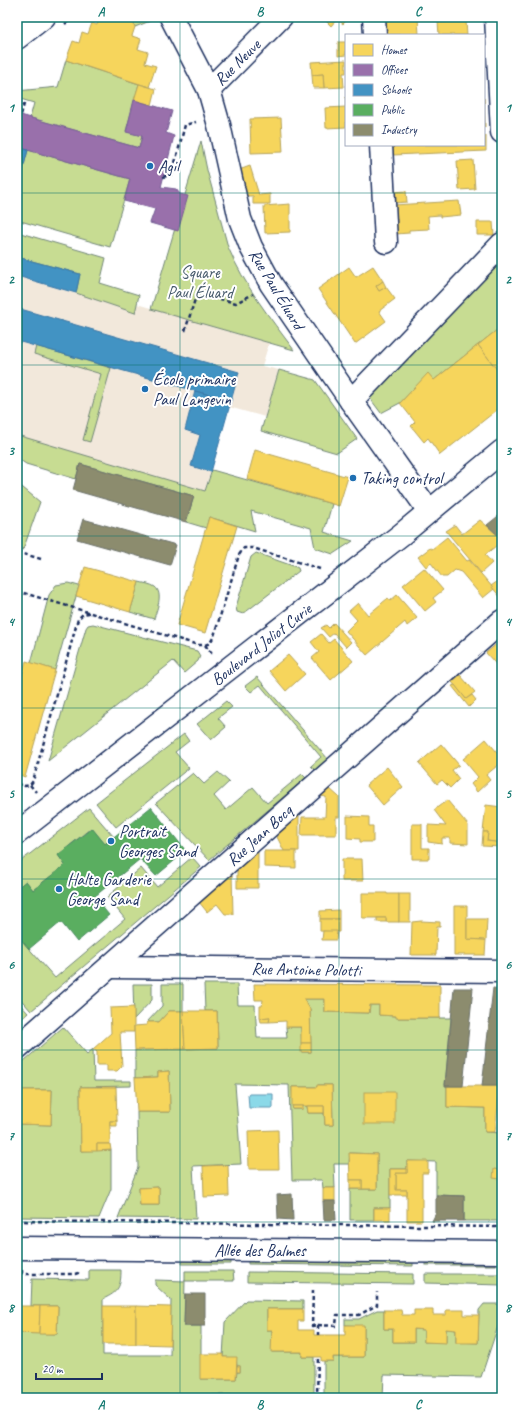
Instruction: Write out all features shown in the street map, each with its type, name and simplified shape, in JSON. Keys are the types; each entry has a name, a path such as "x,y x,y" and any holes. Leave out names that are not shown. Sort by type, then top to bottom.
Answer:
{"street":[{"path":"17,38 44,17"},
{"name":"Rue Paul Éluard","path":"172,17 209,90 219,125 240,219 251,247 270,284 429,511"},
{"name":"Rue Neuve","path":"209,90 281,17"},
{"path":"374,17 375,34"},
{"path":"496,17 502,132"},
{"path":"381,146 386,242"},
{"path":"351,401 502,244"},
{"name":"Boulevard Joliot Curie","path":"17,834 402,534 502,451"},
{"name":"Rue Jean Bocq","path":"17,1048 110,968 502,621"},
{"name":"Rue Antoine Polotti","path":"110,968 502,971"},
{"name":"Allée des Balmes","path":"17,1248 502,1252"}],"path":[{"path":"17,102 24,104 21,115"},
{"path":"163,177 172,174 185,125 201,121"},
{"path":"184,331 197,293 236,303 270,284"},
{"path":"17,591 198,645 205,645 210,643 214,636 239,555 244,548 253,548 321,569"},
{"path":"17,552 41,559"},
{"path":"316,573 324,567"},
{"path":"17,784 25,786 30,785 33,781 78,619 83,614 92,613"},
{"path":"205,645 213,655"},
{"path":"208,659 218,651"},
{"path":"30,785 37,794 42,791"},
{"path":"17,1221 502,1227"},
{"path":"313,1290 312,1326 336,1326 337,1315 359,1315 377,1304 377,1292"},
{"path":"318,1325 318,1335"},
{"path":"317,1398 318,1356"}],"shaded area":[{"name":"École primaire Paul Langevin","path":"17,276 76,293 135,313 137,304 269,343 262,366 279,370 265,417 229,407 203,498 80,464 76,479 26,464 17,458"},
{"path":"17,1395 314,1395 324,1396 324,1398 17,1398"}],"green space":[{"path":"131,17 148,17 150,21 135,27"},
{"path":"66,60 139,84 126,131 142,136 139,148 30,118 34,103 17,98 17,91 58,87"},
{"name":"Square Paul Éluard","path":"201,141 207,170 228,247 234,261 250,288 294,350 151,309"},
{"path":"28,150 130,179 110,247 17,220 17,184 19,184"},
{"path":"17,232 106,258 100,283 139,295 135,313 76,293 80,274 17,257"},
{"path":"502,258 502,326 434,380 428,374 400,403 381,413 369,397"},
{"path":"36,346 111,368 90,442 83,440 101,374 34,354"},
{"path":"279,370 315,380 357,439 337,453 261,431"},
{"path":"17,435 205,491 212,470 332,504 324,532 353,541 333,554 315,548 311,528 251,511 255,531 209,517 206,528 186,522 194,496 80,464 76,479 26,464 17,458"},
{"path":"17,483 40,502 23,550 17,548"},
{"path":"256,553 296,567 299,571 243,614 237,612 236,607 251,557"},
{"path":"139,582 151,585 158,590 159,603 154,619 130,612"},
{"path":"68,583 79,586 55,670 31,663 49,595 56,585"},
{"path":"93,624 197,651 200,656 198,661 184,673 173,661 48,761 86,628 88,625"},
{"path":"257,677 328,759 315,770 311,766 321,757 260,685 251,692 245,686"},
{"path":"226,701 232,707 218,718 226,727 211,740 197,724"},
{"path":"184,734 189,741 175,752 189,768 116,827 96,803"},
{"path":"218,772 229,782 214,796 226,810 253,787 267,803 302,774 306,778 209,860 156,803 193,773 204,784"},
{"path":"89,808 114,837 105,844 91,828 58,855 65,865 33,890 26,881 17,888 17,864"},
{"path":"192,857 201,867 31,1011 17,995 17,935 55,978 125,919 107,897 141,868 157,887"},
{"path":"133,984 152,984 152,1000 134,1019"},
{"path":"162,984 183,984 183,1011 169,1011 159,1022 147,1022 162,1006"},
{"path":"204,984 237,984 238,1005 255,1005 257,1038 287,1038 286,1027 301,1027 302,1052 311,1052 310,1009 304,999 325,999 325,1012 369,1013 370,1005 379,1005 379,1015 396,1016 397,1018 451,1018 445,1085 447,1086 447,1107 485,1108 485,1132 502,1133 502,1221 464,1221 464,1196 436,1195 436,1162 407,1161 407,1169 390,1169 390,1208 374,1208 374,1220 350,1220 350,1189 377,1189 377,1154 350,1153 349,1164 334,1164 335,1188 323,1188 322,1180 292,1180 289,1085 235,1084 241,1164 193,1166 196,1219 118,1218 138,1167 137,1112 170,1112 169,1071 158,1072 158,1077 135,1078 135,1050 218,1048 217,1011 205,1011","holes":["318,1085 332,1085 333,1125 325,1125 324,1113 308,1113 307,1106 303,1106 302,1109 293,1109 292,1087 317,1087","159,1187 159,1205 140,1205 139,1188"]},
{"path":"17,1001 28,1013 17,1023"},
{"path":"63,1027 87,1054 93,1049 94,1081 131,1081 131,1086 80,1087 81,1151 111,1150 111,1189 99,1218 17,1217 17,1124 51,1125 52,1090 18,1090 17,1067"},
{"path":"183,1258 231,1259 231,1264 182,1264"},
{"path":"248,1259 413,1260 413,1266 248,1264"},
{"path":"426,1260 496,1260 496,1265 426,1265"},
{"path":"89,1270 121,1270 120,1284 118,1288 113,1294 103,1299 103,1355 170,1355 171,1300 155,1285 155,1280 185,1281 184,1326 201,1326 201,1379 236,1379 237,1372 240,1372 240,1366 237,1366 236,1358 223,1357 225,1322 246,1300 303,1301 303,1309 267,1309 267,1330 272,1330 272,1352 302,1352 302,1357 314,1357 314,1395 17,1395 17,1333 57,1334 58,1306 31,1306 32,1279 89,1280"},
{"path":"185,1271 233,1271 234,1281 185,1281"},
{"path":"247,1272 413,1274 413,1284 247,1282"},
{"path":"425,1274 502,1274 502,1285 425,1283"},
{"path":"502,1297 502,1314 481,1377 384,1375 383,1398 324,1398 324,1361 333,1361 333,1357 364,1357 364,1326 345,1325 345,1319 359,1319 377,1310 384,1310 384,1329 393,1329 393,1342 414,1342 414,1329 424,1330 424,1342 446,1342 446,1329 456,1330 456,1342 478,1343 479,1310 484,1304 500,1304"}],"water":[{"path":"248,1094 273,1094 273,1108 249,1108"}],"building: Homes":[{"path":"99,17 131,17 135,27 132,36 141,39 138,49 148,52 145,63 156,66 149,87 66,60 73,41 79,43 82,32 88,34 92,23 97,25"},
{"path":"322,17 350,17 343,24 337,19 331,26"},
{"path":"386,17 418,17 419,34 387,34"},
{"path":"462,17 483,17 483,20 466,21 467,34 439,34 438,22 462,21"},
{"path":"338,42 345,42 345,55 338,56"},
{"path":"345,60 345,73 343,73 344,87 324,88 323,74 312,75 311,62"},
{"path":"323,74 324,88 313,88 312,75"},
{"path":"139,84 156,89 152,105 134,100"},
{"path":"345,107 345,127 326,128 325,108"},
{"path":"281,118 283,152 251,153 250,119"},
{"path":"486,136 486,151 393,155 392,146 485,146"},
{"path":"473,160 475,189 459,190 457,161"},
{"path":"250,166 259,195 270,194 270,204 253,204 253,196 247,196 239,170"},
{"path":"406,191 407,202 394,203 393,192"},
{"path":"459,201 461,215 440,217 440,215 428,216 429,229 409,230 409,233 396,234 395,224 397,224 397,218 395,218 394,205"},
{"path":"290,204 290,232 265,233 264,206"},
{"path":"477,222 493,222 494,235 477,235"},
{"path":"373,266 383,281 376,286 379,291 386,287 395,299 379,311 386,321 355,344 318,289 349,267 356,277"},
{"path":"383,281 386,287 379,291 376,286"},
{"path":"502,326 502,376 478,345"},
{"path":"478,345 502,376 502,406 440,455 428,438 424,442 411,426 415,422 400,403 428,373 434,380"},
{"path":"255,450 348,477 339,506 247,479"},
{"path":"209,517 237,526 205,633 177,625"},
{"path":"480,520 502,539 502,541 485,555 492,563 481,573 446,531 455,525 462,534"},
{"path":"447,537 467,561 469,560 494,589 483,598 461,572 455,570 447,577 442,577 431,563 426,567 418,557 430,548 432,549"},
{"path":"85,567 139,582 130,612 76,596"},
{"path":"424,568 443,590 433,598 436,602 425,611 403,585"},
{"path":"502,578 502,599 491,586"},
{"path":"397,595 417,618 407,626 405,622 367,655 346,631 357,620 349,611 358,603 368,615 388,598 390,601"},
{"path":"334,623 351,642 346,647 334,633 329,637 321,628 326,625 329,628"},
{"path":"321,634 329,643 334,639 353,661 331,680 312,658 319,652 311,642"},
{"path":"499,642 502,645 502,671 486,653"},
{"path":"288,655 305,674 286,691 269,671"},
{"path":"26,661 55,670 25,777 17,774 17,692"},
{"path":"460,675 475,692 466,699 452,682"},
{"path":"455,685 466,699 472,695 476,700 469,707 452,686"},
{"path":"486,739 502,758 502,762 486,775 490,780 477,792 471,784 478,777 463,759"},
{"path":"441,744 459,765 452,770 459,779 450,788 442,780 437,784 419,763"},
{"path":"387,767 403,787 383,805 366,785"},
{"path":"329,788 339,797 339,817 336,817 336,835 301,835 302,817 325,817 326,797 320,796"},
{"path":"447,800 468,825 468,844 450,843 450,838 442,838 442,844 428,842 428,825 446,826 434,810"},
{"path":"486,805 502,807 502,843 487,841 488,832 483,832"},
{"path":"299,814 299,851 284,851 276,835"},
{"path":"347,816 369,817 369,826 373,826 373,842 360,842 360,839 347,838"},
{"path":"412,824 422,824 422,848 429,848 429,859 412,859"},
{"path":"483,832 488,832 487,841 502,843 502,847 482,846"},
{"path":"258,850 258,888 237,888 237,868"},
{"path":"264,851 296,851 296,868 264,867"},
{"path":"342,859 362,859 363,881 342,881"},
{"path":"232,873 233,914 225,914 217,904 207,912 199,902"},
{"path":"362,893 399,894 399,922 386,922 386,918 362,918"},
{"path":"399,894 410,894 410,922 399,922"},
{"path":"454,906 467,906 467,939 486,940 485,955 454,955"},
{"path":"339,910 339,919 320,919 320,911"},
{"path":"377,918 386,918 386,922 377,922"},
{"path":"320,919 339,919 339,932 320,931"},
{"path":"467,919 487,919 486,940 467,939"},
{"path":"412,922 440,922 440,927 437,927 436,955 411,955"},
{"path":"323,931 337,931 336,940 322,940"},
{"path":"254,984 440,985 440,1018 396,1018 396,1016 379,1015 379,1005 370,1005 369,1013 325,1012 325,999 304,999 310,1009 311,1043 301,1043 301,1027 286,1027 286,1021 269,1022 270,1017 260,1018 260,1006 262,1006 263,1000 255,1000"},
{"path":"134,1007 134,1032 120,1032 122,1066 117,1071 107,1071 107,1065 97,1065 97,1052 93,1049 111,1033 110,1008"},
{"path":"169,1011 183,1011 185,1049 135,1050 134,1026 147,1025 147,1022 159,1022"},
{"path":"183,1011 217,1011 218,1048 185,1049"},
{"path":"270,1017 269,1022 261,1022 260,1018"},
{"path":"301,1043 311,1043 311,1052 301,1052"},
{"path":"169,1071 170,1112 137,1112 135,1078 158,1077 158,1072"},
{"path":"317,1085 332,1085 333,1125 325,1125 324,1106 292,1106 292,1087 317,1087"},
{"path":"447,1086 500,1086 495,1132 485,1132 485,1108 447,1107"},
{"path":"80,1087 116,1087 117,1121 110,1121 110,1144 97,1144 97,1151 81,1151"},
{"path":"18,1090 52,1090 51,1125 17,1124"},
{"path":"502,1090 502,1116 499,1115"},
{"path":"364,1092 395,1092 395,1124 364,1124"},
{"path":"292,1106 303,1106 303,1109 293,1109"},
{"path":"307,1106 324,1106 324,1113 308,1113"},
{"path":"110,1121 117,1121 117,1126 110,1126"},
{"path":"278,1130 279,1169 249,1169 248,1131"},
{"path":"97,1144 110,1144 111,1150 97,1151"},
{"path":"349,1153 377,1154 377,1189 362,1189 362,1180 350,1180"},
{"path":"407,1161 428,1161 428,1173 422,1173 422,1221 407,1221 407,1190 396,1190 396,1173 407,1173"},
{"path":"228,1165 229,1196 204,1197 203,1166"},
{"path":"390,1169 407,1169 407,1173 396,1173 396,1190 407,1190 407,1195 390,1195"},
{"path":"494,1169 501,1170 500,1179 493,1178"},
{"path":"350,1180 362,1180 362,1189 350,1189"},
{"path":"159,1187 159,1205 140,1205 139,1188"},
{"path":"323,1188 335,1188 335,1201 323,1201"},
{"path":"374,1208 390,1208 390,1220 374,1220"},
{"path":"17,1306 40,1306 39,1334 17,1333"},
{"path":"40,1306 58,1306 57,1334 39,1334"},
{"path":"103,1306 136,1306 136,1344 103,1344"},
{"path":"136,1306 171,1307 170,1345 136,1344"},
{"path":"267,1309 303,1309 303,1321 298,1321 298,1330 314,1330 314,1335 345,1335 345,1325 364,1325 364,1357 333,1357 333,1361 321,1361 321,1357 302,1357 302,1352 271,1352 272,1330 267,1330"},
{"path":"384,1310 401,1310 402,1315 414,1315 414,1310 433,1310 433,1315 446,1315 446,1310 464,1310 464,1315 479,1315 478,1343 456,1343 456,1330 446,1329 446,1343 424,1342 424,1330 414,1329 414,1342 393,1342 393,1329 384,1329"},
{"path":"200,1354 223,1354 223,1357 237,1357 236,1379 200,1379"},
{"path":"237,1366 240,1366 240,1372 237,1372"}],"building: Offices":[{"path":"134,100 172,111 166,133 174,136 161,187 176,189 180,194 188,196 178,231 150,223 155,209 124,201 130,179 17,147 17,114 139,148 142,136 126,132"}],"building: Schools":[{"path":"17,147 28,150 19,184 17,184"},
{"path":"17,257 80,274 76,293 17,276"},
{"path":"17,308 239,372 231,401 17,341"},
{"path":"195,391 231,401 211,472 191,466 200,435 185,430"}],"building: Public":[{"path":"151,807 186,851 156,876 140,859 94,897 109,915 77,942 61,922 29,949 17,935 17,888 26,881 33,890 65,865 58,855 92,828 105,844"}],"building: Industry":[{"path":"80,464 194,496 186,522 73,490"},
{"path":"502,513 502,539 487,525"},
{"path":"83,519 176,545 170,565 77,539"},
{"path":"454,988 473,988 463,1086 445,1086"},
{"path":"493,988 502,989 502,1073 500,1086 482,1086"},
{"path":"292,1194 293,1220 278,1219 277,1195"},
{"path":"436,1195 464,1196 464,1221 432,1221 436,1213"},
{"path":"323,1201 335,1201 336,1220 324,1220"},
{"path":"185,1294 205,1294 205,1326 184,1326"}],"place":[{"name":"Agil","path":"150,166"},
{"name":"École primaire Paul Langevin","path":"145,389"},
{"name":"Taking control","path":"353,478"},
{"name":"Portrait Georges Sand","path":"111,841"},
{"name":"Halte Garderie George Sand","path":"59,889"}]}
